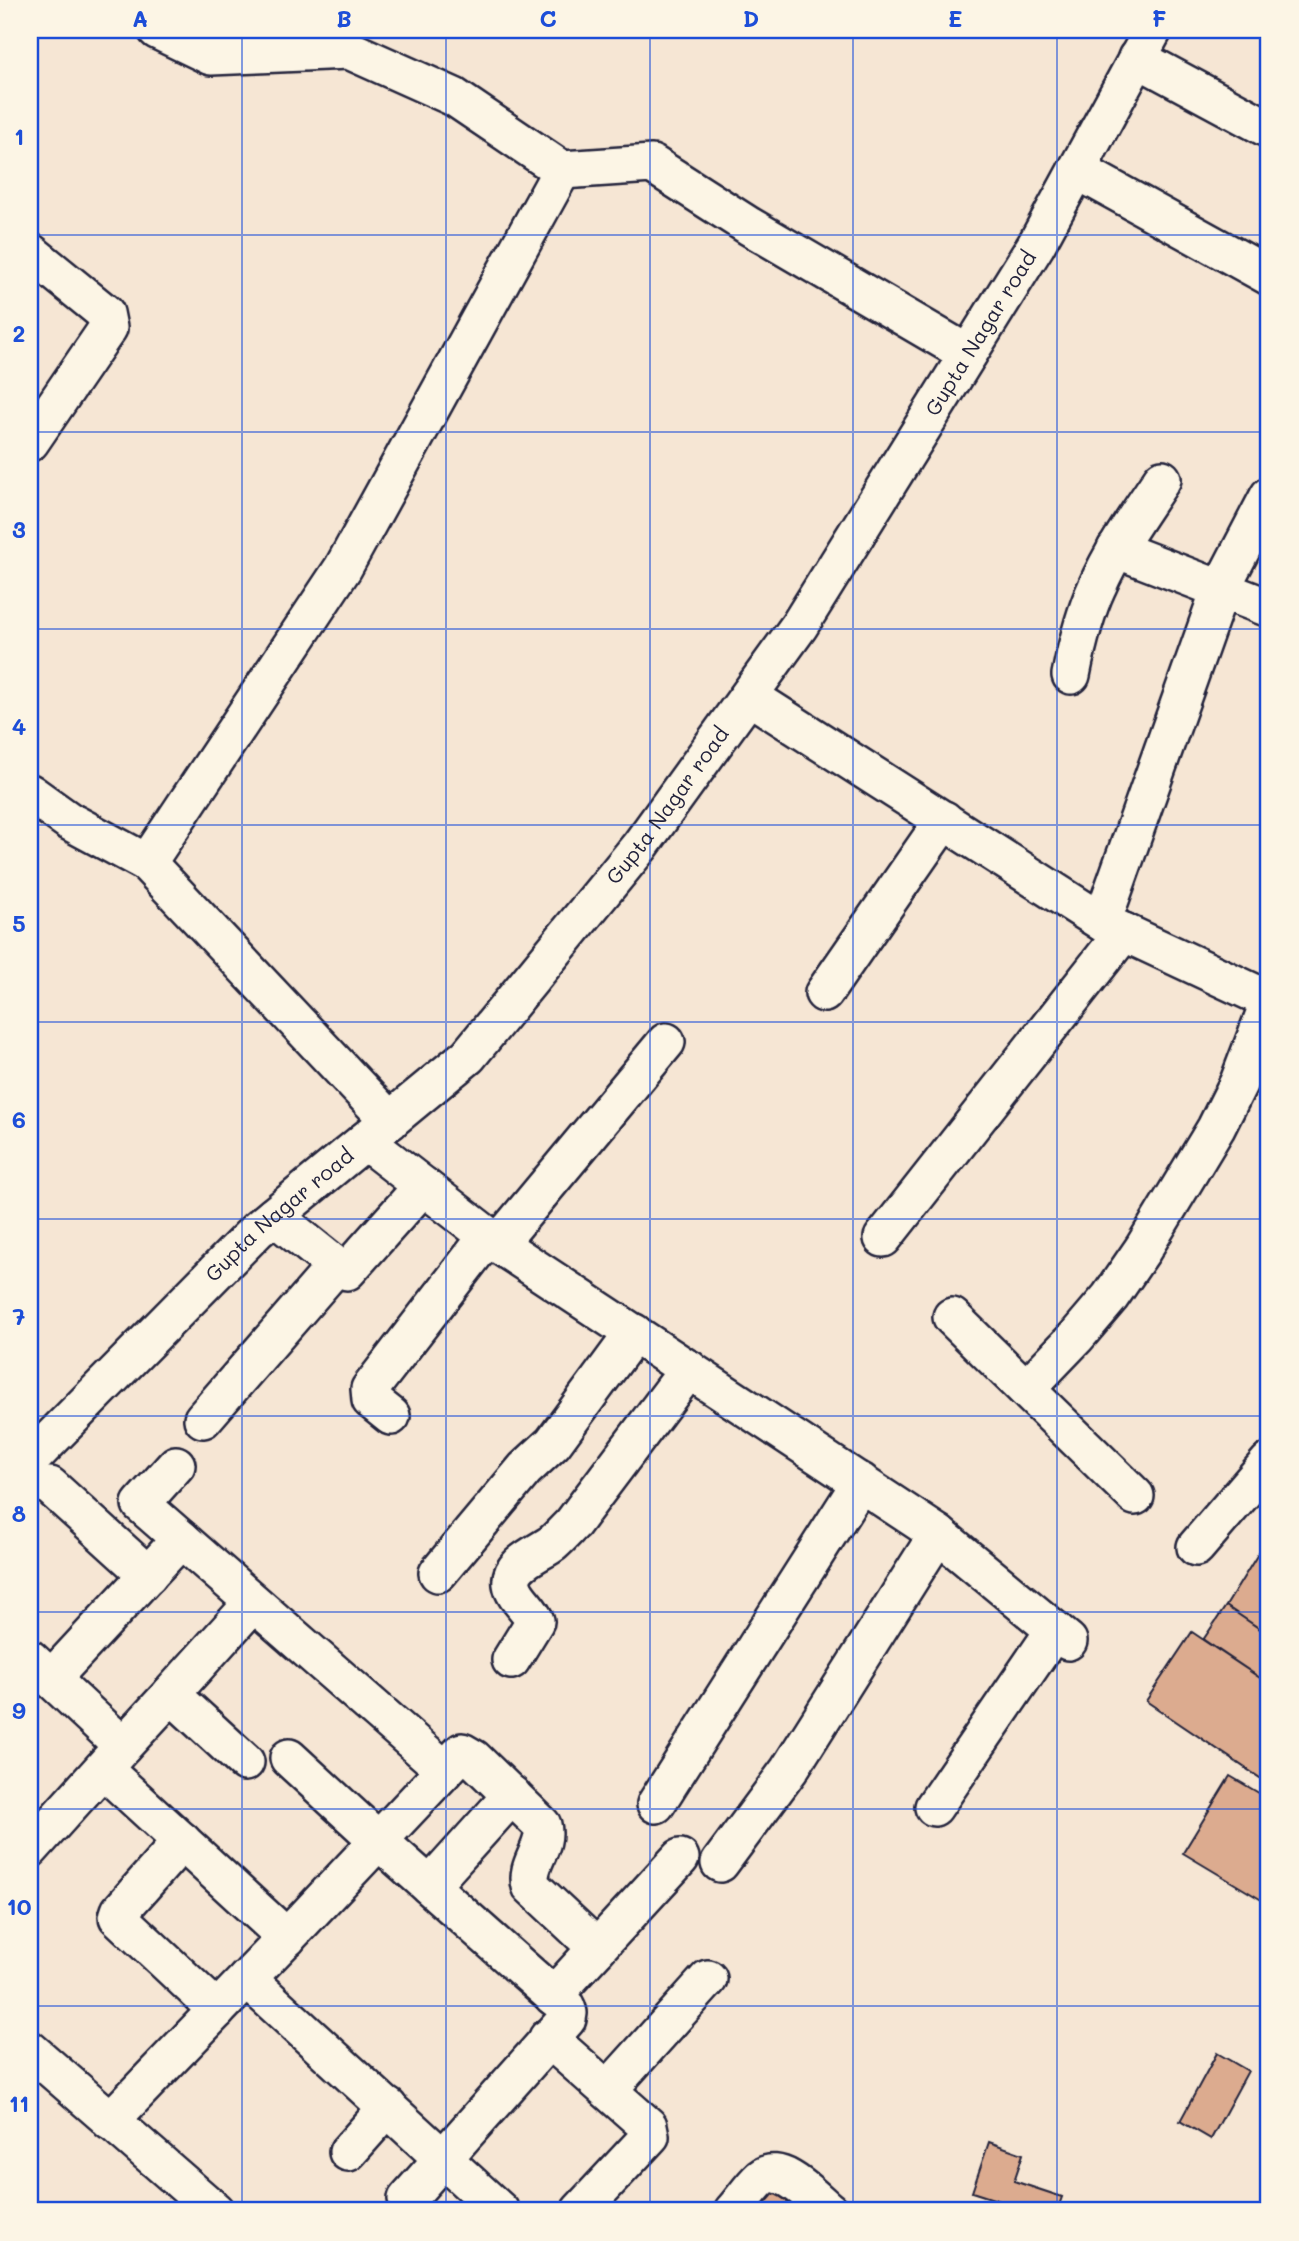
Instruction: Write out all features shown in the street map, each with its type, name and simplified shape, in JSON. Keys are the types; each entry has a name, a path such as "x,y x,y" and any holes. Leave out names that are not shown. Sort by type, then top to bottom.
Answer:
{"street":[{"path":"157,30 211,56 349,50 454,97 562,170 652,164 749,226 968,354"},
{"path":"1145,44 1269,129"},
{"name":"Gupta Nagar road","path":"40,1473 257,1230 468,1056 640,846 799,626 1036,245 1145,44"},
{"path":"147,863 343,568 562,170"},
{"path":"1077,170 1269,276"},
{"path":"30,252 105,313 108,328 30,442"},
{"path":"1071,676 1084,624 1097,587 1116,549 1162,479"},
{"path":"883,1238 1113,927 1220,590 1269,496"},
{"path":"1116,549 1269,608"},
{"path":"749,696 1113,927 1269,1001 1239,1082 1216,1128 1143,1249 1110,1297 1026,1389"},
{"path":"30,793 69,821 147,863 423,1186 493,1240 938,1534 1061,1635 934,1807"},
{"path":"824,993 944,820"},
{"path":"391,1416 371,1400 370,1389 493,1240 666,1042"},
{"path":"274,1216 336,1266 347,1271 423,1186"},
{"path":"203,1419 336,1266"},
{"path":"952,1317 1135,1496"},
{"path":"438,1573 525,1469 553,1443 634,1333"},
{"path":"510,1660 535,1621 514,1591 512,1575 522,1562 544,1549 573,1523 689,1369"},
{"path":"1196,1547 1269,1462"},
{"path":"176,1465 141,1504 444,1769"},
{"path":"40,1473 148,1575"},
{"path":"656,1804 861,1482"},
{"path":"720,1863 789,1770 938,1534"},
{"path":"181,1539 148,1575 41,1669 182,1841 287,1938"},
{"path":"30,1849 253,1603"},
{"path":"171,1694 245,1762"},
{"path":"110,2121 462,1752 468,1754 542,1825 545,1835 542,1848 529,1872 531,1886 597,1948"},
{"path":"289,1758 566,2007 568,2013 567,2019 407,2199"},
{"path":"430,1886 512,1795"},
{"path":"182,1841 120,1911 118,1917 217,2010"},
{"path":"553,1996 680,1858"},
{"path":"247,1979 500,2211"},
{"path":"608,2090 708,1979"},
{"path":"548,2038 648,2126 650,2136 580,2211"},
{"path":"30,2050 215,2211"},
{"path":"348,2152 388,2107"},
{"path":"733,2211 761,2178 769,2173 779,2172 829,2211"}],"building":[{"path":"1258,1554 1269,1562 1269,1635 1226,1606"},
{"path":"1226,1606 1269,1635 1269,1684 1203,1640"},
{"path":"1192,1632 1269,1684 1269,1784 1146,1701"},
{"path":"1230,1776 1269,1799 1269,1896 1265,1902 1183,1853"},
{"path":"1217,2053 1248,2071 1211,2139 1180,2121"},
{"path":"989,2142 1023,2154 1014,2181 1062,2197 1057,2211 1031,2211 972,2192"},
{"path":"782,2184 814,2211 759,2211"}]}
